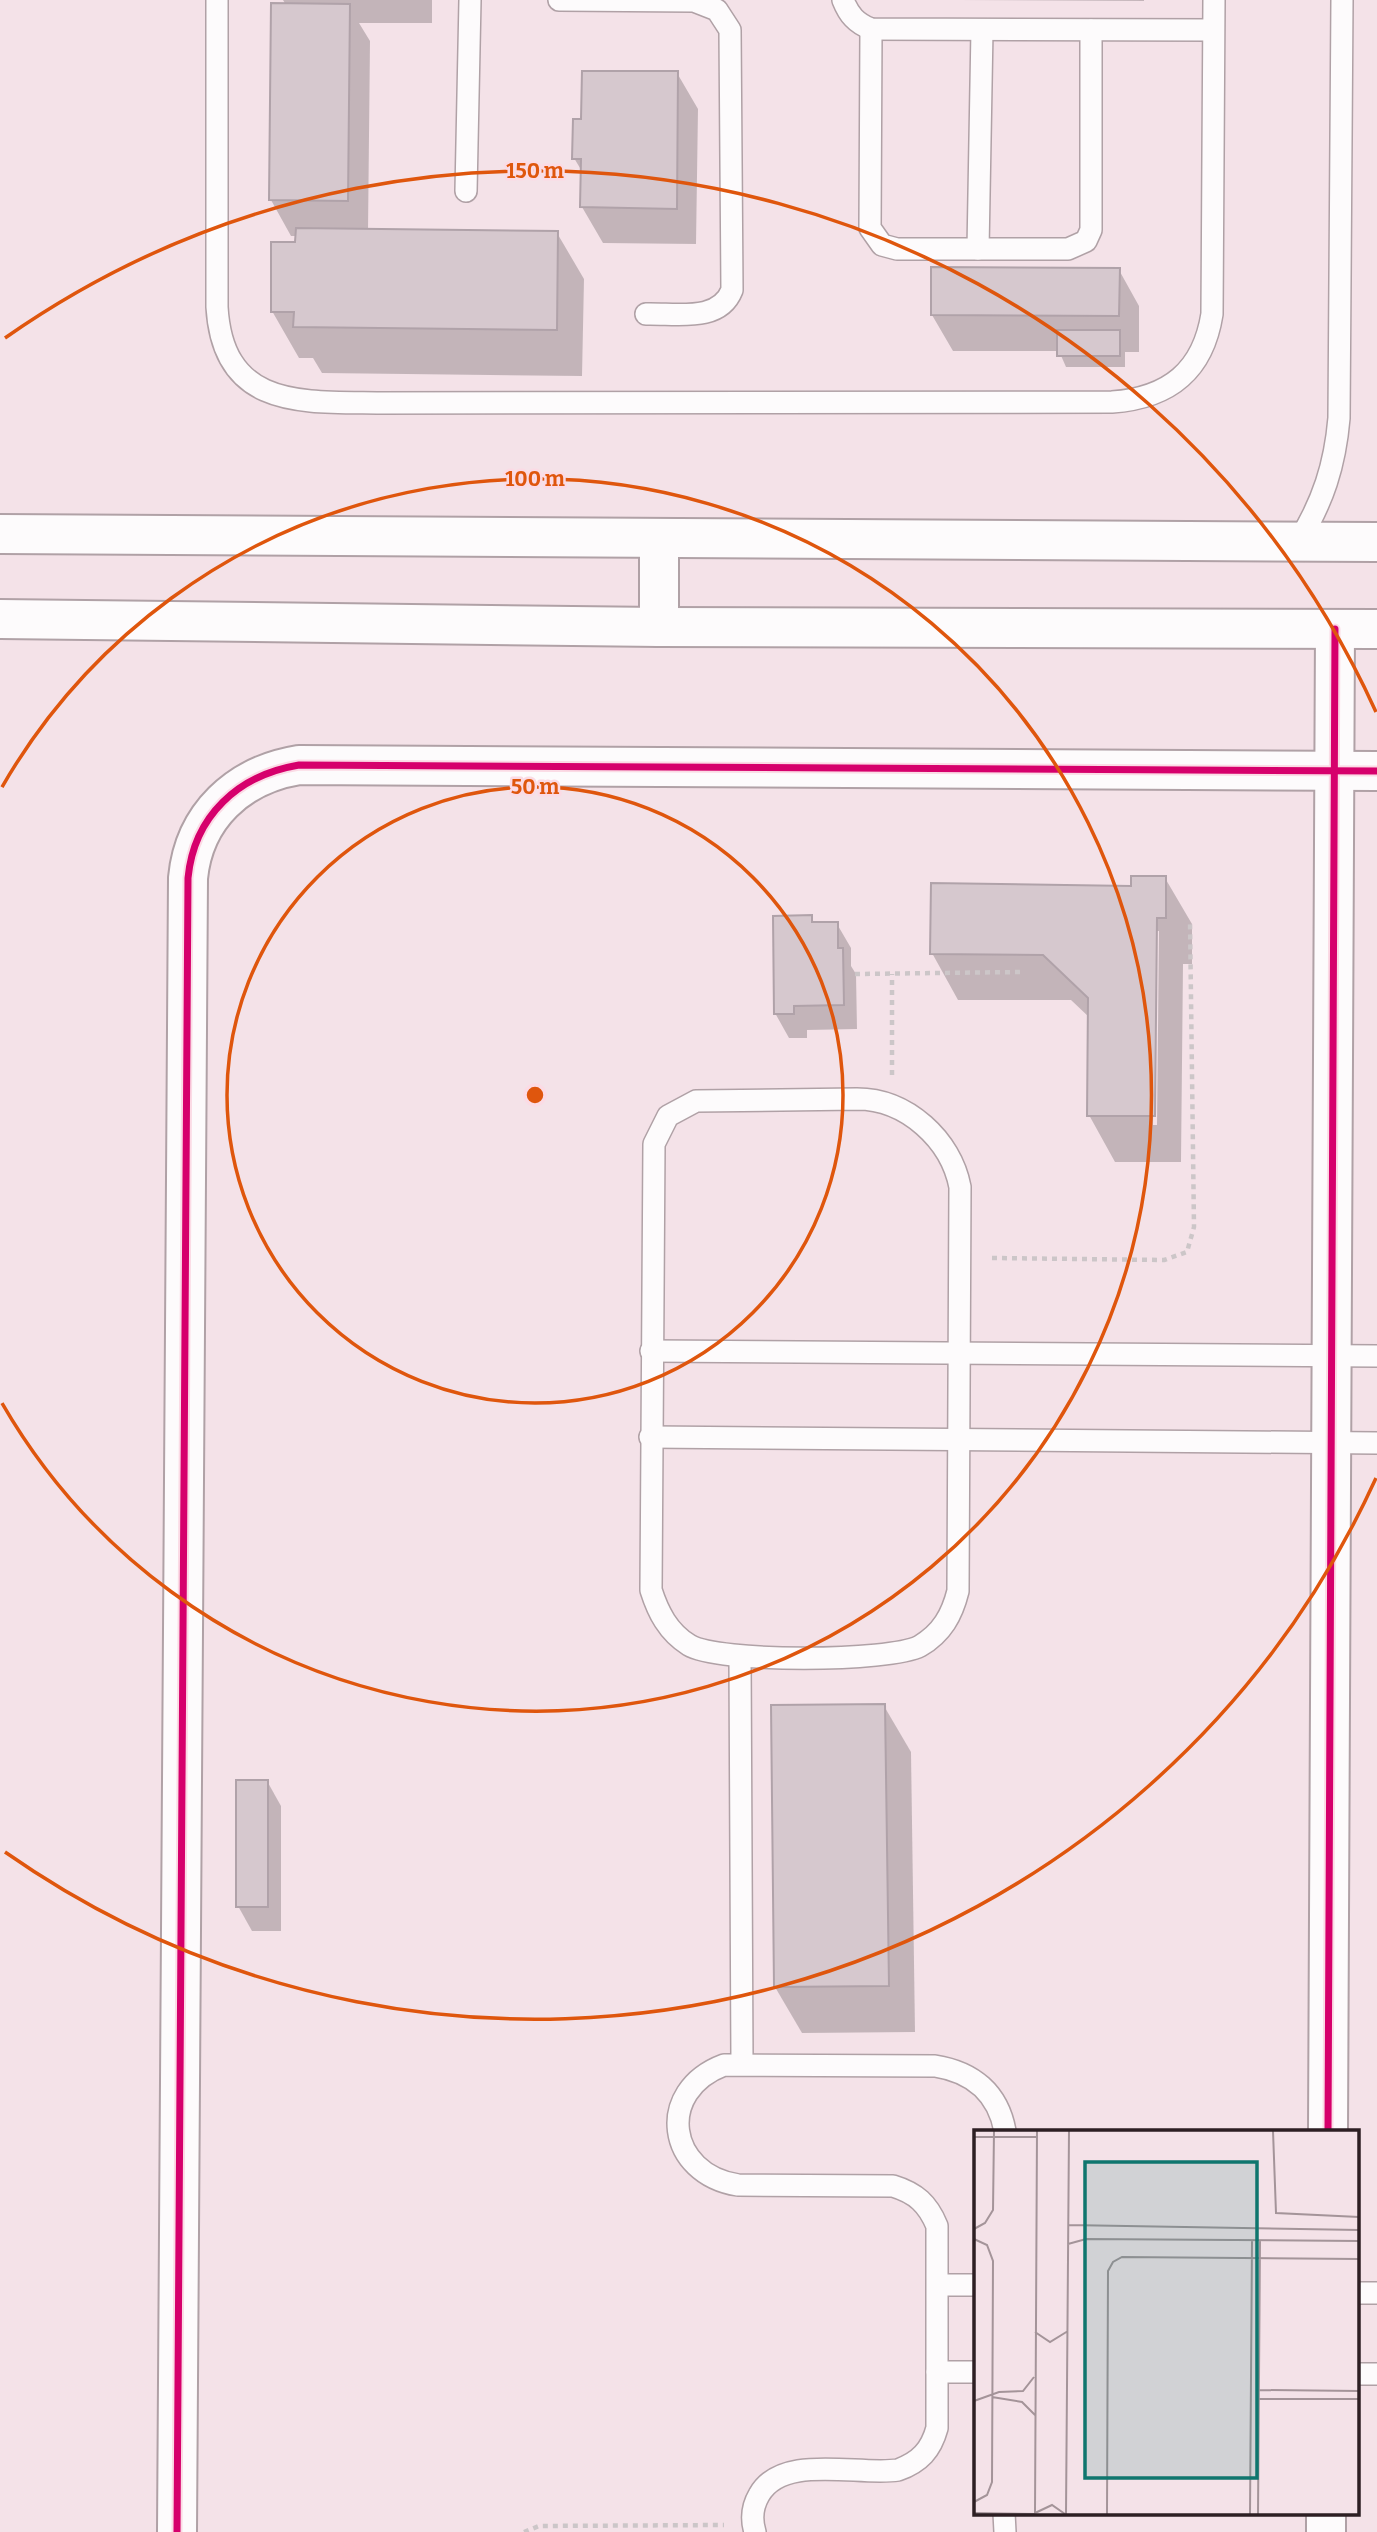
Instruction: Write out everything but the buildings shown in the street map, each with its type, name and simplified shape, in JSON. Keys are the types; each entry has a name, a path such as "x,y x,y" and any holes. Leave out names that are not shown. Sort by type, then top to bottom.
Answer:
{"street":[{"path":"0,534 659,540 1377,542"},
{"path":"659,540 659,627"},
{"path":"0,619 659,627 1377,629"},
{"path":"1328,2130 1335,629"},
{"path":"177,2532 188,878 192,853 201,829 222,801 249,780 265,773 299,765 1377,771"},
{"path":"1326,2514 1326,2532"}],"lane":[{"path":"217,0 218,327 224,347 249,380 286,399 306,402 1098,402 1131,401 1152,395 1187,373 1209,336 1213,297 1214,0"},
{"path":"466,191 470,0"},
{"path":"559,0 694,1 717,10 730,30 732,290 722,306 714,311 646,314"},
{"path":"843,0 849,14 871,29 1213,30"},
{"path":"1298,542 1329,483 1339,429 1342,0"},
{"path":"871,29 869,220 872,234 890,248 978,249 1075,248 1089,237 1091,30"},
{"path":"978,249 982,30"},
{"path":"869,1099 891,1103 913,1116 950,1156 960,1187 960,1257 958,1591 945,1624 933,1637 903,1653 885,1655 740,1657 705,1653 689,1645 664,1622 656,1606 649,1573 653,1144 668,1116 681,1107 711,1100 869,1099"},
{"path":"651,1351 1377,1356"},
{"path":"650,1437 1377,1443"},
{"path":"740,1657 741,2063"},
{"path":"754,2528 752,2512 762,2489 781,2474 805,2470 898,2470 918,2460 933,2443 937,2428 937,2227 931,2211 908,2190 893,2186 738,2185 721,2182 692,2162 683,2148 678,2131 678,2113 684,2097 708,2071 741,2063 935,2066 956,2069 973,2078 989,2092 999,2109 1006,2130"},
{"path":"938,2284 974,2285"},
{"path":"937,2372 974,2372"},
{"path":"1004,2514 1005,2532"}],"path":[{"path":"960,1257 1164,1260 1187,1252 1194,1227 1190,921"},
{"path":"855,974 1021,972"},
{"path":"891,1103 892,974"},
{"path":"524,2532 539,2526 754,2528"}],"cycle path":[{"path":"1328,2130 1335,629"},
{"path":"177,2532 188,878 199,836 210,818 223,802 257,778 299,765 1377,771"}]}
